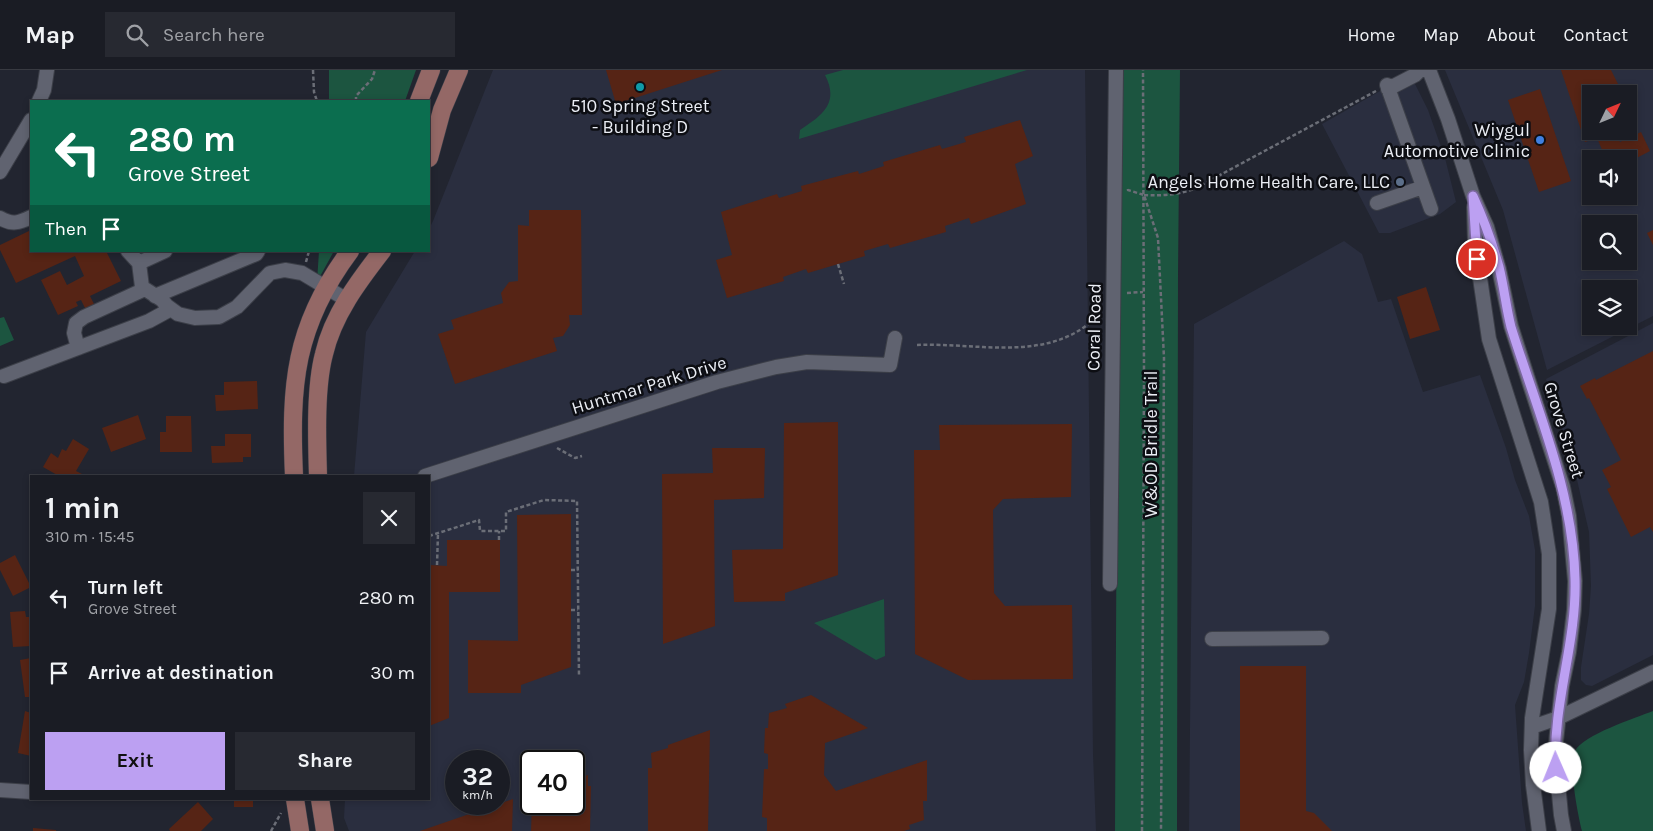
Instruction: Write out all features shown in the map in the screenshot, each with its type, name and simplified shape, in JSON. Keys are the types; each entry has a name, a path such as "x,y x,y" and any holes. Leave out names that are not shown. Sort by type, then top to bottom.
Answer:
{"main road":[{"path":"419,100 431,70"},
{"path":"430,154 442,110 459,70"},
{"path":"294,475 293,400 298,364 310,321 325,287 349,252"},
{"path":"318,475 319,387 324,354 334,324 347,300 381,252"},
{"path":"320,800 325,831"},
{"path":"290,802 300,831"}],"street":[{"path":"39,100 44,90 47,70"},
{"name":"Coral Road","path":"1110,584 1116,70"},
{"path":"1420,70 1415,75 1387,87 1431,208"},
{"name":"Grove Street","path":"1429,70 1443,104 1473,196 1487,227 1499,269 1511,326 1563,487 1569,516 1575,573 1574,610 1569,652 1562,686 1555,751 1564,831"},
{"path":"0,172 30,122"},
{"path":"1377,203 1424,187"},
{"name":"Grove Street","path":"1473,196 1475,210 1474,244 1489,339 1541,502 1549,554 1549,608 1532,727 1533,785 1539,831"},
{"path":"0,218 9,223 18,223 30,217"},
{"path":"129,252 139,263 142,287 162,300 178,314 195,318 219,317 237,307 270,273 286,270 302,273 347,300"},
{"path":"139,263 163,252"},
{"path":"78,348 74,333 76,323 84,317 257,252"},
{"path":"4,376 149,321 171,309"},
{"name":"Huntmar Park Drive","path":"428,475 717,382 776,367 807,362 890,365 895,338"},
{"path":"1212,639 1322,638"},
{"path":"1532,727 1558,718 1653,672"},
{"path":"0,790 30,792"}],"path":[{"path":"312,70 317,100"},
{"path":"356,100 356,96 372,79 375,70"},
{"path":"1142,831 1143,70"},
{"path":"1128,183 1128,190 1144,195 1167,196 1194,189 1387,87"},
{"name":"W&OD Bridle Trail","path":"1144,195 1158,238 1164,358 1161,831"},
{"path":"838,264 844,284"},
{"path":"916,345 1018,347 1056,341 1076,332 1096,318 1114,297 1143,292"},
{"path":"557,448 574,458 582,456"},
{"path":"430,536 479,520 480,531 506,531 506,512 544,500 578,501 579,676"},
{"path":"499,531 499,540"},
{"path":"437,566 438,533"},
{"path":"571,570 578,570"},
{"path":"571,610 578,610"},
{"path":"270,831 290,802"}],"shaded area":[{"path":"493,70 1085,70 1093,754 1096,831 349,831 344,818 345,800 430,800 430,475 354,475 366,332 414,252 430,252 430,227"},
{"path":"1445,70 1653,70 1653,316 1637,324 1637,280 1582,280 1582,335 1616,335 1547,370 1503,210"},
{"path":"1410,74 1428,110 1445,158 1456,202 1440,214 1390,233 1379,233 1322,124"},
{"path":"1344,241 1362,254 1378,302 1391,299 1423,392 1480,375 1529,516 1535,550 1535,606 1524,682 1515,705 1522,803 1526,831 1189,831 1194,324"},
{"path":"1653,323 1653,655 1592,686 1586,685 1581,680 1591,586 1589,532 1572,458 1546,379 1630,335 1637,335 1637,331"}],"green space":[{"path":"329,70 416,70 405,100 329,100"},
{"path":"843,70 1027,70 799,139 800,130 821,114 829,101 829,85 825,75"},
{"path":"1119,70 1180,70 1177,831 1115,831"},
{"path":"319,252 333,252 317,282"},
{"path":"4,317 14,340 0,346 0,318"},
{"path":"884,599 885,656 876,660 814,623"},
{"path":"1653,711 1653,831 1582,831 1573,778 1575,751 1580,745 1598,733"}],"building":[{"name":"510 Spring Street - Building D","path":"606,70 722,70 616,104"},
{"path":"1561,70 1611,70 1618,85 1582,85 1582,133"},
{"name":"Wiygul Automotive Clinic","path":"1540,89 1571,181 1539,192 1508,100"},
{"path":"1020,120 1033,156 1015,164 1026,204 971,224 969,218 945,226 946,232 890,248 888,244 864,251 865,256 808,273 806,269 783,277 784,281 727,298 716,260 732,255 721,212 777,194 779,198 802,191 801,186 858,171 859,174 884,166 883,162 940,145 942,149 966,142 964,137"},
{"path":"1641,132 1650,151 1637,158 1637,150 1602,150 1598,140 1619,140 1620,142 1624,140 1638,140 1638,133"},
{"path":"529,210 581,210 582,315 569,315 570,325 563,336 553,338 557,351 455,384 438,334 454,329 451,320 503,303 501,293 509,282 518,281 518,225 529,226"},
{"path":"30,230 30,252 106,252 121,281 90,296 97,310 88,314 81,300 76,302 78,306 58,315 41,280 60,271 67,285 84,276 75,256 16,283 0,250 0,245"},
{"path":"1653,230 1653,245 1647,233"},
{"path":"1426,287 1440,330 1410,339 1397,297"},
{"path":"1653,351 1653,532 1650,527 1631,537 1607,489 1611,487 1602,470 1621,460 1589,398 1587,399 1580,386 1595,378 1596,380"},
{"path":"257,381 258,409 216,411 215,395 224,395 224,382"},
{"path":"138,415 146,439 111,452 102,428"},
{"path":"166,416 191,416 192,452 160,452 160,432 166,432"},
{"path":"838,422 838,575 785,593 785,601 734,602 732,550 783,549 784,423"},
{"path":"1072,424 1071,497 1003,499 993,510 994,593 1005,606 1072,605 1073,679 968,680 915,654 914,450 940,450 939,425"},
{"path":"225,434 251,434 251,457 243,457 243,462 212,463 211,446 225,446"},
{"path":"73,439 89,449 76,471 81,475 57,475 43,467 51,453 58,458 62,449 66,451"},
{"path":"712,448 765,448 764,498 714,500 715,626 663,644 662,474 713,473"},
{"path":"571,514 571,667 521,685 521,693 468,693 468,640 518,641 517,515"},
{"path":"447,540 500,540 500,592 449,592 449,718 430,726 430,565 447,566"},
{"path":"15,555 30,588 13,596 0,570 0,563"},
{"path":"25,611 26,617 30,617 30,646 13,647 10,612"},
{"path":"30,658 30,697 25,697 20,660"},
{"path":"1240,666 1306,666 1306,811 1314,813 1332,831 1240,831"},
{"path":"811,695 868,728 825,743 824,775 836,791 927,760 927,801 923,801 924,820 909,825 910,829 904,831 767,831 767,818 762,817 764,769 768,769 768,754 764,753 765,728 768,728 769,713 787,708 785,704"},
{"path":"25,711 30,713 30,756 18,753"},
{"path":"710,730 708,831 648,831 648,768 652,768 651,753 668,748 668,745"},
{"path":"588,775 588,786 591,786 590,831 531,831 532,815 585,815 585,776"},
{"path":"513,799 512,831 420,831 466,815 510,815 510,800"},
{"path":"234,800 253,800 253,807 234,807"},
{"path":"198,802 213,819 201,831 170,831 169,829"},
{"path":"33,828 56,830 56,831 33,831"}],"place":[{"name":"510 Spring Street - Building D","path":"640,87"},
{"name":"Wiygul Automotive Clinic","path":"1540,140"},
{"name":"Angels Home Health Care, LLC","path":"1400,182"}],"route":[{"path":"1477,259 1474,244 1475,210 1473,196 1487,227 1499,269 1511,326 1563,487 1574,550 1574,610 1569,652 1562,686 1555,751 1556,768"}]}
